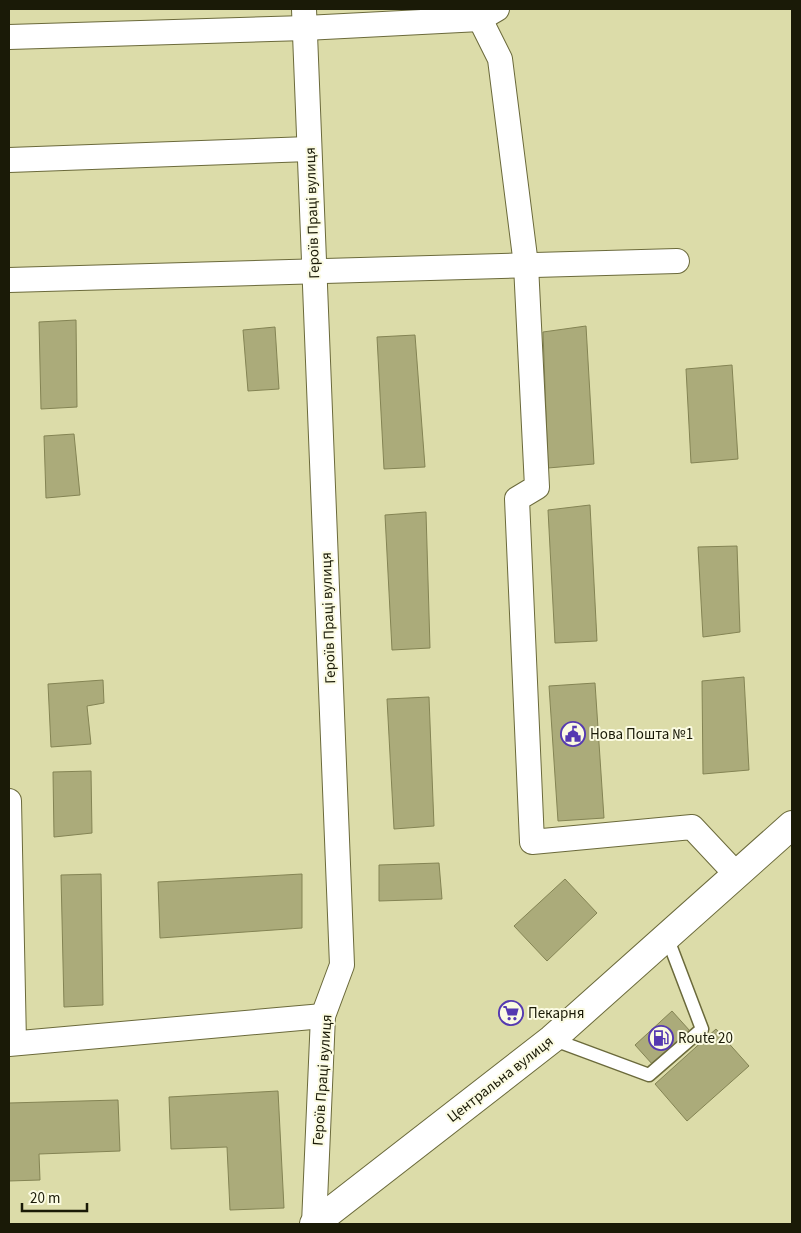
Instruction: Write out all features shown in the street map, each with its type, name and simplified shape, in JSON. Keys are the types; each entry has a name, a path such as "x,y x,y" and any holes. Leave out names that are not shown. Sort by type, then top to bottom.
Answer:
{"main road":[{"name":"Центральна вулиця","path":"314,1224 552,1039 792,825"}],"street":[{"path":"9,37 305,18 488,14 500,59 526,265 537,487 517,499 532,842 692,827 736,875"},
{"name":"Героїв Праці вулиця","path":"305,18 342,966 323,1016 314,1224"},
{"path":"9,160 310,149"},
{"path":"9,280 677,261"},
{"path":"9,801 12,1044 323,1016"}],"lane":[{"path":"552,1039 649,1075 702,1029 667,937"}],"building":[{"path":"76,320 77,407 41,409 39,322"},
{"path":"586,326 594,464 548,468 543,332"},
{"path":"275,327 279,389 248,391 243,330"},
{"path":"415,335 425,467 384,469 377,337"},
{"path":"732,365 738,459 691,463 686,369"},
{"path":"74,434 80,495 46,498 44,436"},
{"path":"590,505 597,641 555,643 548,510"},
{"path":"426,512 430,648 392,650 385,515"},
{"path":"737,546 740,632 703,637 698,547"},
{"path":"744,677 749,770 703,774 702,681"},
{"path":"103,680 104,703 87,706 91,744 51,747 48,684"},
{"path":"595,683 604,818 558,821 549,686"},
{"path":"429,697 434,826 394,829 387,699"},
{"path":"91,771 92,833 54,837 53,772"},
{"path":"439,863 442,899 379,901 379,865"},
{"path":"101,874 103,1005 64,1007 61,875"},
{"path":"302,874 302,928 160,938 158,882"},
{"path":"565,879 597,913 547,961 514,926"},
{"path":"672,1011 690,1031 653,1065 635,1045"},
{"path":"716,1029 749,1066 687,1121 655,1084"},
{"path":"278,1091 284,1208 230,1210 227,1147 171,1149 169,1097"},
{"path":"118,1100 120,1151 39,1154 40,1180 9,1181 9,1103"}],"place":[{"name":"Нова Пошта №1","path":"573,734"},
{"name":"Пекарня","path":"511,1013"},
{"name":"Route 20","path":"661,1038"}]}
